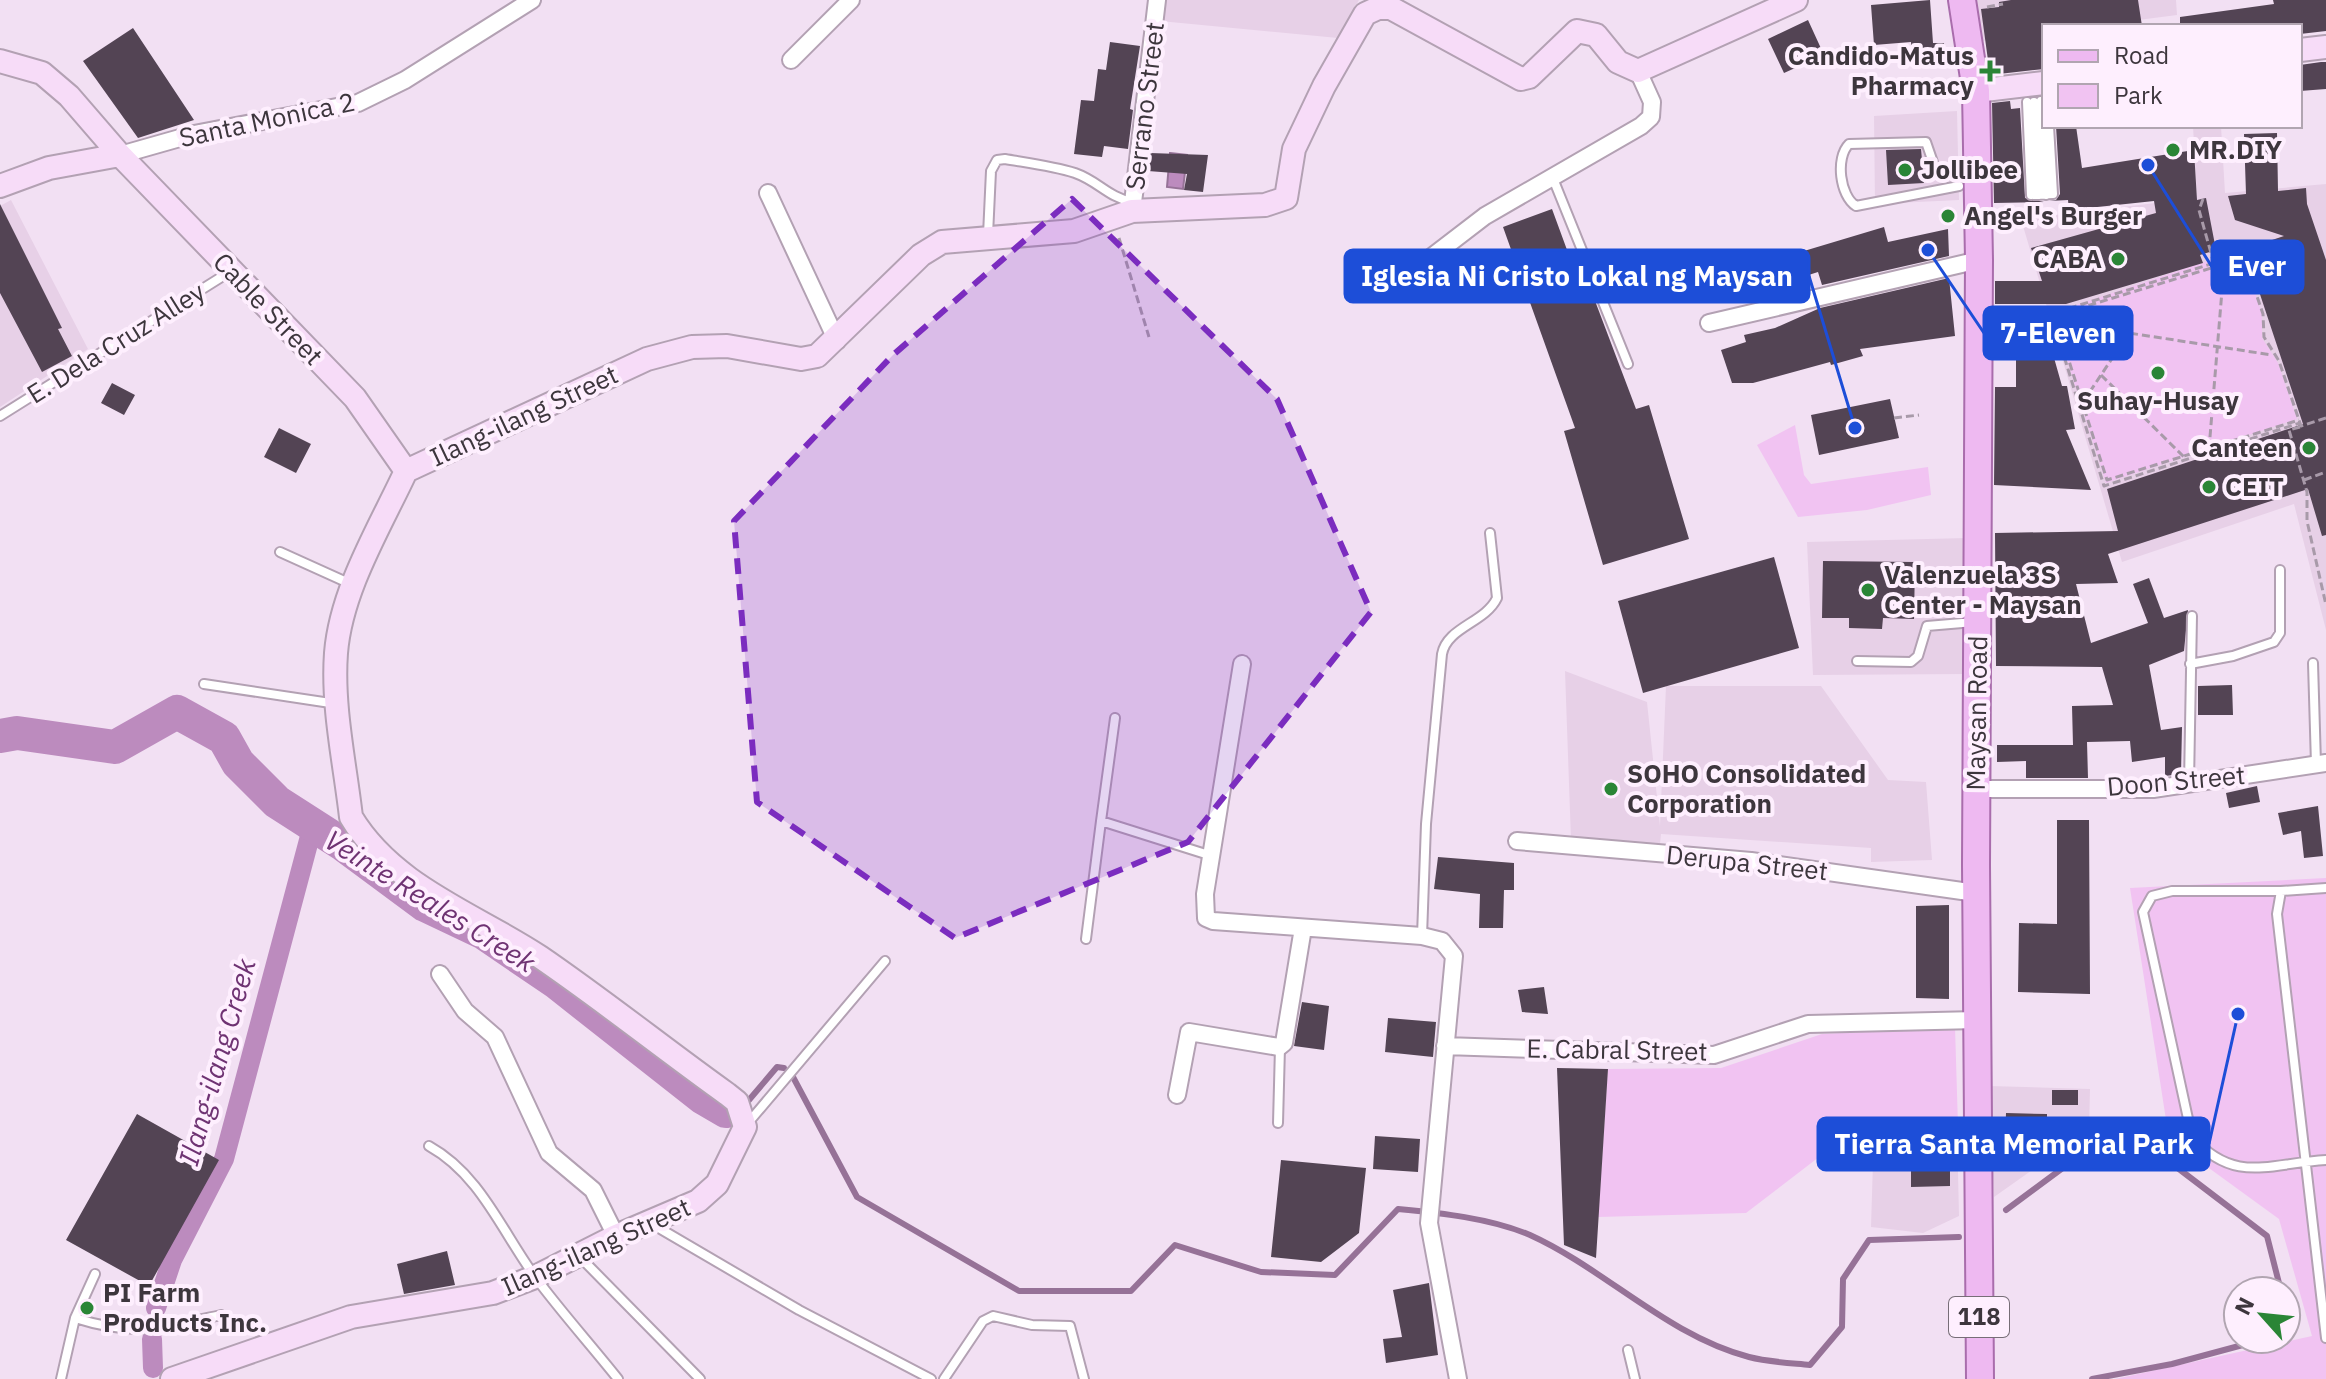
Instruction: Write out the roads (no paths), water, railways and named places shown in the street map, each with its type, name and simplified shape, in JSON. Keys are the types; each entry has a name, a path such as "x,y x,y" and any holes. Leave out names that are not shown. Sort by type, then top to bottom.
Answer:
{"main road":[{"name":"Maysan Road","path":"1962,0 1976,91 1979,260 1976,893 1980,1379"}],"street":[{"name":"Santa Monica 2","path":"120,155 194,134 358,103 405,80 532,0"},
{"path":"791,60 851,0"},
{"name":"Serrano Street","path":"1126,211 1157,0"},
{"path":"1399,282 1485,216 1641,126 1651,117 1652,102 1638,71 1796,0"},
{"name":"Ilang-ilang Street","path":"172,1379 351,1317 493,1293 535,1277 616,1236 698,1201 717,1184 745,1127 737,1102 727,1094 538,956 412,882 359,831 351,817 337,704 336,651 353,585 406,471 647,359 692,347 727,346 801,359 817,356 837,341 932,246 988,237 1074,231 1126,211 1265,205 1286,198 1294,149 1324,86 1365,14 1378,8 1391,8 1515,78 1529,77 1577,31 1596,35 1618,62 1638,71"},
{"path":"2302,50 2326,47"},
{"name":"Cable Street","path":"0,61 42,73 69,96 120,155 355,398 406,471"},
{"path":"1976,91 2036,97"},
{"path":"0,186 49,168 120,155"},
{"path":"768,193 837,341"},
{"path":"1709,323 1979,260"},
{"path":"1242,664 1203,910 1206,918 1213,921 1422,936 1442,941 1454,956 1429,1194 1429,1223 1458,1379"},
{"name":"Doon Street","path":"1976,789 2153,789 2321,764"},
{"name":"Derupa Street","path":"1517,841 1751,861 1976,893"},
{"path":"1177,1095 1189,1032 1279,1047 1287,1037 1303,928"},
{"path":"440,974 465,1011 495,1037 549,1153 593,1190 616,1236"},
{"name":"E. Cabral Street","path":"1445,1046 1714,1055 1808,1024 1977,1020"}],"lane":[{"path":"2036,97 2031,195 2053,194 2049,128"},
{"path":"2036,97 2042,195"},
{"path":"1959,174 1944,175 1936,171 1926,142 1849,144 1843,152 1843,192 1847,200 1856,206 1959,186"},
{"path":"988,237 991,171 997,160 1074,173 1096,183 1126,211"},
{"path":"1552,176 1628,364"},
{"name":"E. Dela Cruz Alley","path":"0,416 231,270"},
{"path":"1422,936 1426,824 1443,646 1486,615 1497,598 1490,533"},
{"path":"280,552 353,585"},
{"path":"2190,664 2233,656 2274,642 2280,633 2280,570"},
{"path":"2189,784 2192,616"},
{"path":"1857,661 1911,662 1918,656 1927,626 1979,622"},
{"path":"2313,663 2321,764"},
{"path":"204,684 337,704"},
{"path":"1086,939 1115,718"},
{"path":"1101,821 1213,857"},
{"path":"2326,888 2172,891 2152,896 2143,912 2192,1137 2204,1151 2227,1166 2257,1167 2326,1160"},
{"path":"2281,891 2277,914 2308,1161 2326,1338"},
{"path":"745,1127 885,961"},
{"path":"1278,1123 1282,1053 1279,1047"},
{"path":"429,1146 450,1158 469,1177 535,1277 618,1379"},
{"path":"650,1222 799,1310 931,1379"},
{"path":"577,1255 700,1379"},
{"path":"61,1379 75,1318 95,1274"},
{"path":"75,1318 129,1330 165,1327 221,1315"},
{"path":"944,1379 983,1321 993,1316 1032,1325 1070,1326 1084,1379"},
{"path":"1628,1350 1635,1379"}],"waterway":[{"name":"Veinte Reales Creek","path":"0,736 17,733 115,747 177,712 224,738 238,763 277,802 344,845 425,905 484,933 556,982 702,1097 726,1111"},
{"name":"Ilang-ilang Creek","path":"156,1308 172,1260 224,1159 313,825"},
{"path":"749,1100 777,1067 784,1068"},
{"path":"793,1077 857,1197 1019,1291 1131,1291 1175,1245 1261,1272 1335,1275 1398,1209 1482,1220 1515,1229 1558,1249 1664,1318 1719,1347 1756,1359 1810,1365 1842,1327 1843,1279 1869,1240 1959,1237"},
{"path":"2006,1210 2087,1150 2154,1150 2179,1142"},
{"path":"2154,1150 2267,1236 2277,1275"},
{"name":"Ilang-ilang Creek","path":"152,1339 153,1368"},
{"path":"2092,1379 2172,1364 2222,1351"}],"place":[{"name":"Candido-Matus Pharmacy","path":"1990,71"},
{"name":"MR.DIY","path":"2173,150"},
{"name":"Ever","path":"2148,165"},
{"name":"Jollibee","path":"1905,170"},
{"name":"Angel's Burger","path":"1948,216"},
{"name":"7-Eleven","path":"1928,250"},
{"name":"CABA","path":"2118,259"},
{"name":"Suhay-Husay","path":"2158,373"},
{"name":"Iglesia Ni Cristo Lokal ng Maysan","path":"1855,428"},
{"name":"Canteen","path":"2309,448"},
{"name":"CEIT","path":"2209,487"},
{"name":"Valenzuela 3S Center - Maysan","path":"1868,590"},
{"name":"SOHO Consolidated Corporation","path":"1611,789"},
{"name":"Tierra Santa Memorial Park","path":"2238,1014"},
{"name":"PI Farm Products Inc.","path":"87,1308"}]}
